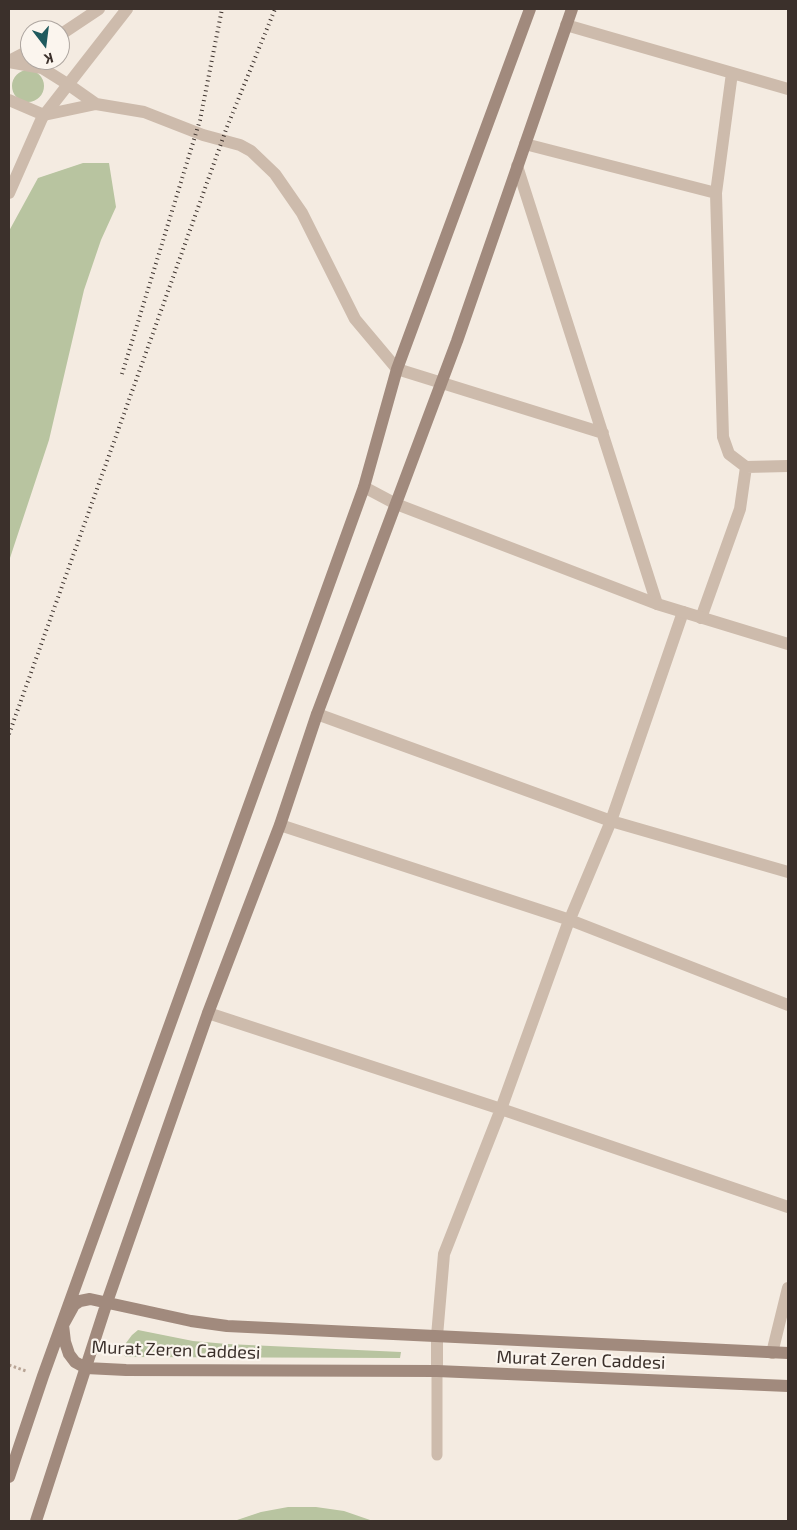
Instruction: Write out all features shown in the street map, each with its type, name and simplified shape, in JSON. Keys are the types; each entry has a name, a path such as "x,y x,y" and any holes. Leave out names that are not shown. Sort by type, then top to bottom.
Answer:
{"main road":[{"path":"9,1477 364,488 397,369 530,9"},
{"path":"36,1521 107,1302 208,1013 280,825 317,714 441,383 572,9"},
{"name":"Murat Zeren Caddesi","path":"788,1353 227,1326 191,1321 90,1299 80,1301 74,1305 63,1324 68,1354 75,1362 86,1368 126,1370 436,1371 788,1386"}],"street":[{"path":"70,28 99,9"},
{"path":"9,193 44,115 127,9"},
{"path":"566,25 788,89"},
{"path":"9,61 42,68 69,84 96,104"},
{"path":"732,73 716,192 723,437 729,454 746,467 788,466"},
{"path":"9,100 44,115 96,104 144,112 203,135 240,145 251,151 275,174 302,213 354,319 397,369 603,433"},
{"path":"525,144 716,192"},
{"path":"518,166 657,604"},
{"path":"701,618 740,509 746,467"},
{"path":"364,488 396,504 657,604 788,644"},
{"path":"436,1371 444,1254 501,1109 570,920 612,821 683,612"},
{"path":"317,714 612,821 788,872"},
{"path":"280,825 570,920 788,1005"},
{"path":"208,1013 501,1109 788,1207"},
{"path":"772,1352 788,1288"}],"lane":[{"path":"436,1371 437,1455"}],"green space":[{"path":"22,71 34,71 43,80 43,92 34,101 22,101 13,92 13,80"},
{"path":"83,163 109,163 116,207 101,240 84,290 49,440 9,561 9,231 38,178"},
{"path":"138,1330 193,1341 227,1344 401,1352 400,1358 126,1357 124,1355 126,1343"},
{"path":"288,1507 316,1507 344,1511 373,1521 234,1521 261,1512"}],"railway":[{"path":"122,374 200,120 222,9"},
{"path":"9,734 227,127 275,9"}]}
